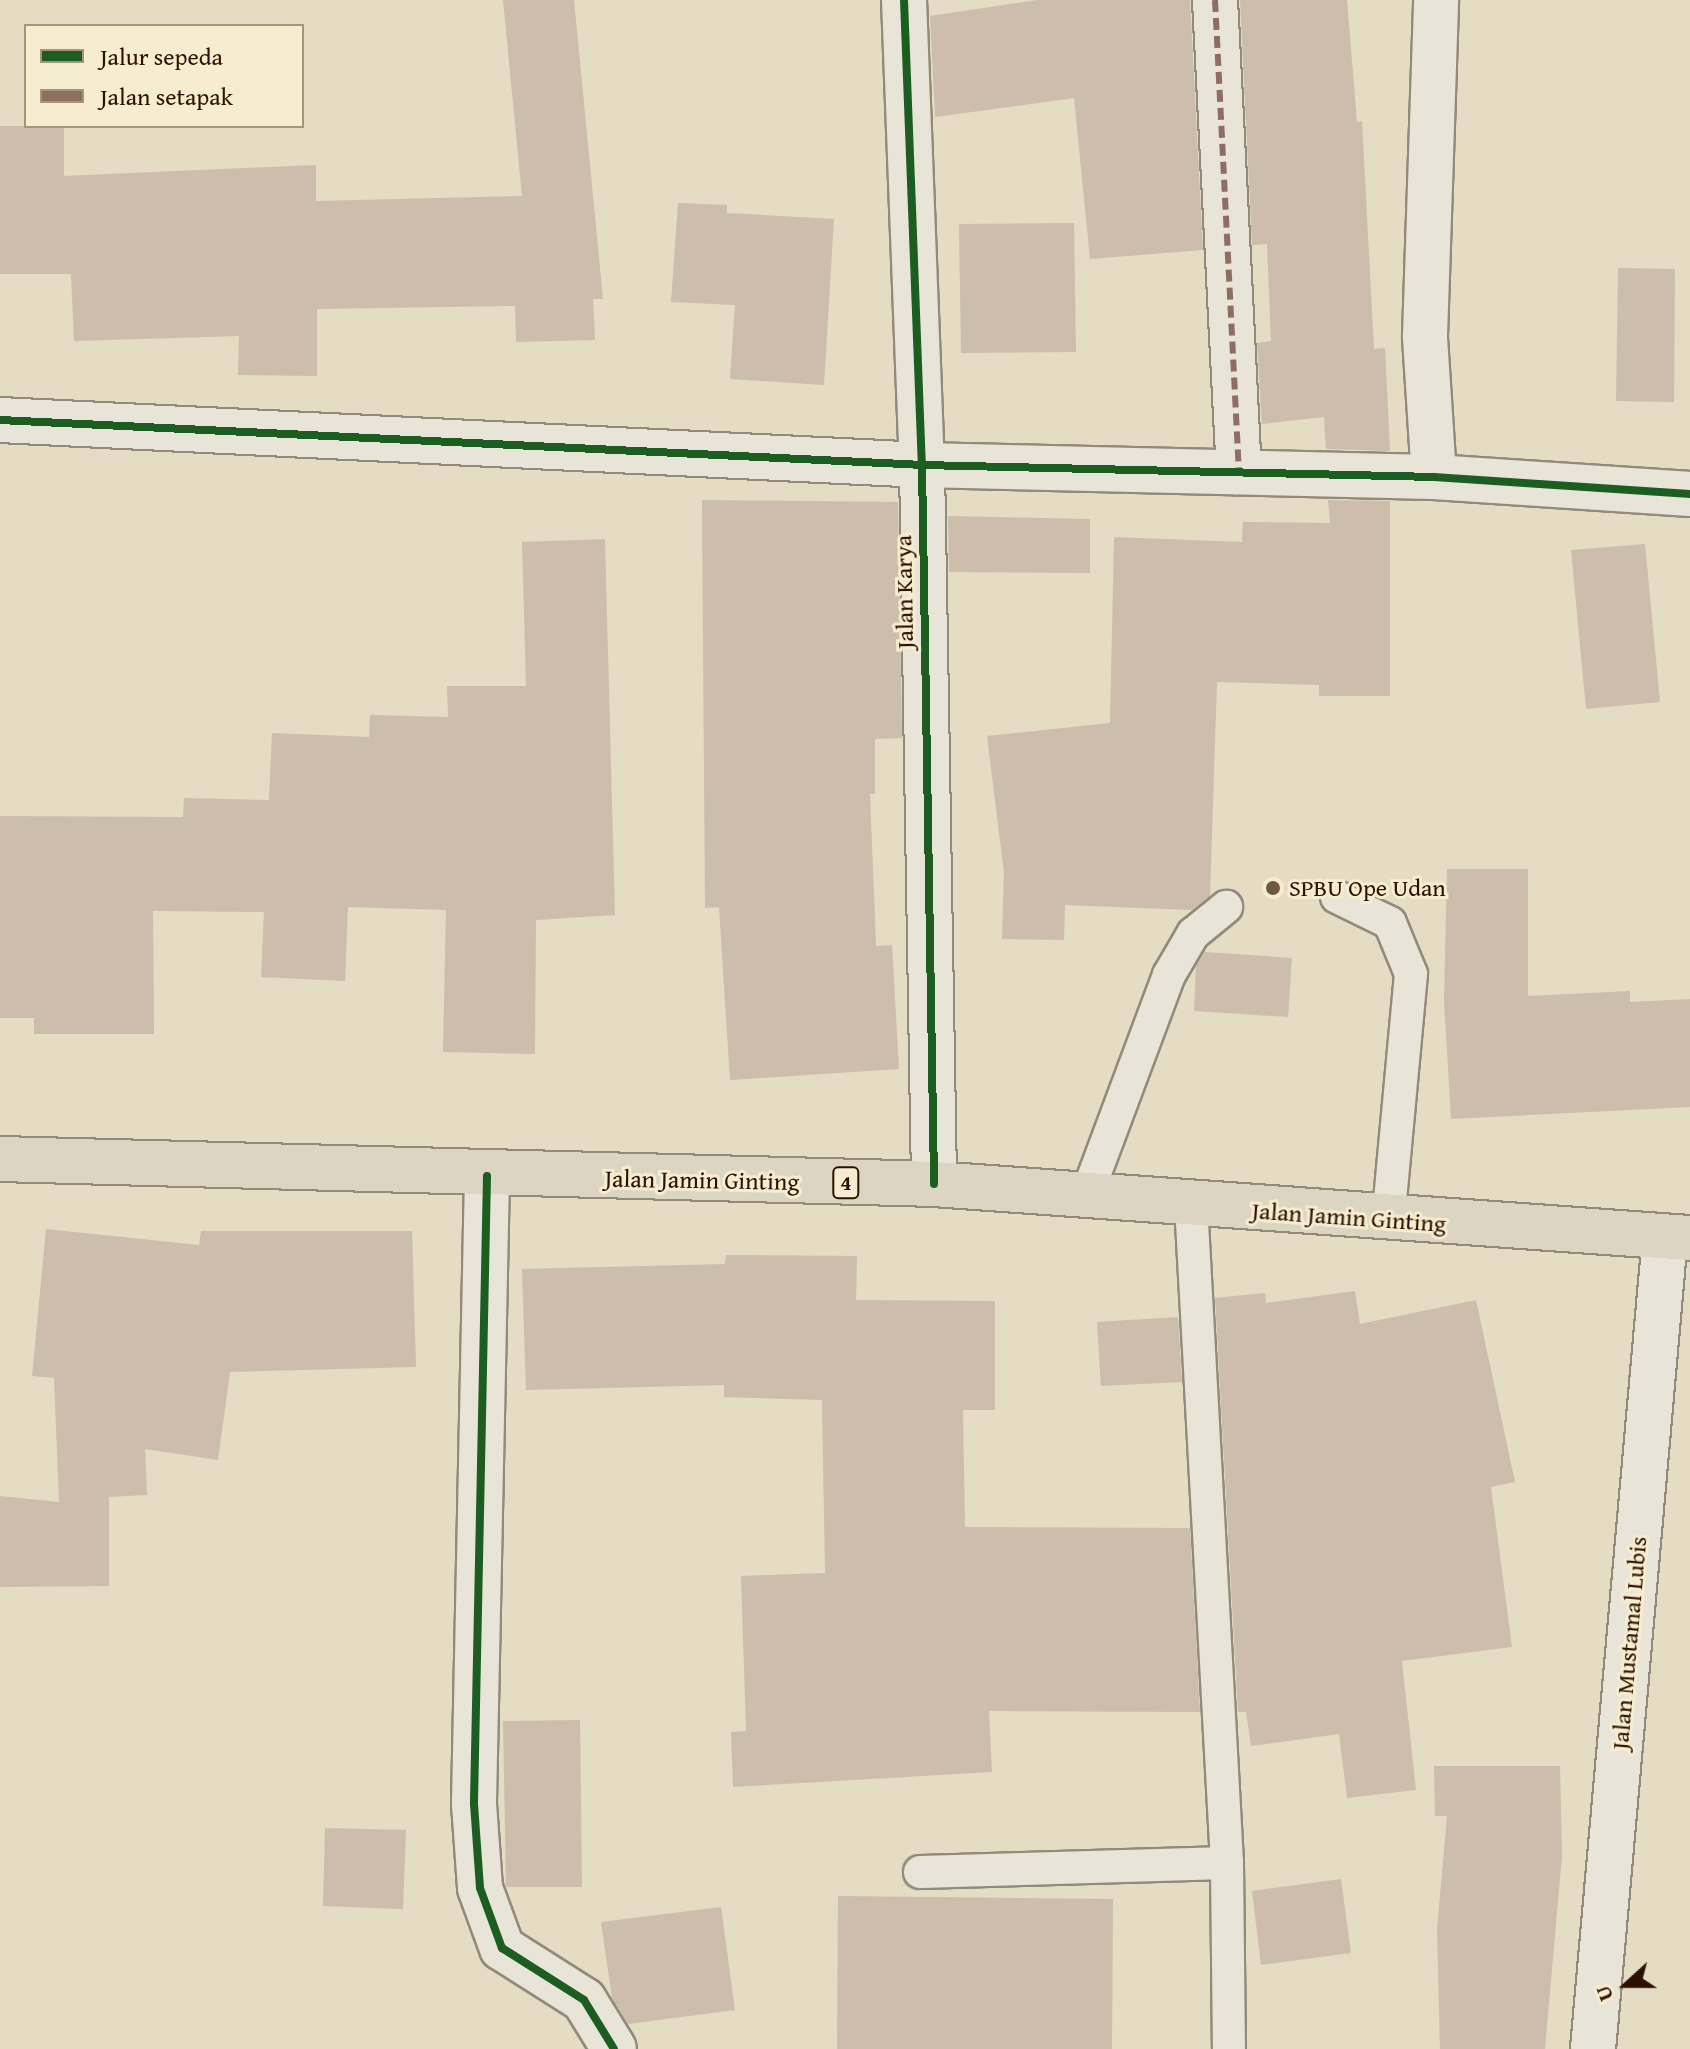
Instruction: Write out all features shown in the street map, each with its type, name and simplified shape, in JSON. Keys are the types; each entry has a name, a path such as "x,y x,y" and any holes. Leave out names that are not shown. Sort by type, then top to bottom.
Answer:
{"highway":[{"name":"Jalan Jamin Ginting","path":"0,1159 487,1176 934,1184 1388,1221 1678,1238"}],"street":[{"name":"Jalan Karya","path":"904,0 922,465 934,1184"},
{"path":"1215,0 1239,472"},
{"path":"1434,477 1425,336 1436,0"},
{"path":"0,420 922,465 1434,477 1690,494"},
{"path":"487,1176 474,1804 480,1888 502,1948 584,2000 614,2049"},
{"name":"Jalan Mustamal Lubis","path":"1593,2049 1678,1238"}],"lane":[{"path":"1337,897 1390,923 1411,974 1388,1221"},
{"path":"1086,1197 1169,975 1193,934 1226,907"},
{"path":"1191,1204 1227,1863 1229,2049"},
{"path":"920,1872 1227,1863"}],"building":[{"path":"503,0 574,0 603,299 593,299 595,340 516,342 515,306 317,309 317,376 238,375 239,336 74,341 71,274 0,274 0,126 64,128 64,176 316,165 316,201 522,196"},
{"path":"1037,0 1190,0 1203,250 1090,259 1074,98 935,117 930,16"},
{"path":"1240,0 1347,0 1357,122 1362,121 1374,349 1385,348 1390,451 1326,449 1324,417 1262,424 1257,343 1271,341 1267,244 1252,245"},
{"path":"678,203 727,205 727,213 834,219 824,385 730,379 735,305 671,302"},
{"path":"1074,223 1076,352 961,353 959,224"},
{"path":"1618,268 1675,269 1674,402 1616,401"},
{"path":"702,500 898,502 902,738 875,739 875,794 870,794 876,946 892,945 899,1069 730,1080 719,907 705,908"},
{"path":"1328,500 1390,501 1390,696 1319,696 1319,685 1217,682 1210,896 1192,910 1065,905 1064,940 1002,939 1004,873 987,736 1110,723 1114,537 1242,542 1243,522 1330,523"},
{"path":"948,516 1090,519 1090,573 949,572"},
{"path":"605,539 615,915 536,920 535,1054 443,1052 446,910 348,907 345,981 261,977 264,912 153,911 154,1034 34,1034 34,1018 0,1018 0,816 183,817 184,798 269,800 272,733 369,737 370,715 448,717 447,686 526,686 522,542"},
{"path":"1645,544 1660,702 1586,709 1571,550"},
{"path":"1447,869 1528,869 1528,996 1630,991 1630,1002 1690,999 1690,1107 1451,1119 1444,1001"},
{"path":"1205,952 1292,958 1288,1017 1194,1011 1196,966"},
{"path":"46,1229 199,1245 201,1231 412,1231 416,1367 230,1372 218,1460 145,1449 147,1495 109,1497 109,1586 0,1587 0,1496 59,1502 54,1378 32,1376"},
{"path":"726,1255 857,1256 856,1300 995,1301 995,1410 963,1410 965,1527 1190,1528 1200,1712 989,1711 992,1772 733,1787 731,1732 746,1731 741,1576 825,1573 822,1400 724,1397 724,1385 526,1390 522,1269 725,1264"},
{"path":"1355,1291 1360,1324 1476,1300 1515,1482 1491,1487 1512,1647 1402,1661 1416,1790 1347,1798 1339,1734 1251,1746 1246,1712 1238,1712 1215,1298 1265,1293 1266,1303"},
{"path":"1178,1317 1182,1382 1101,1386 1097,1322"},
{"path":"580,1720 582,1887 506,1887 503,1721"},
{"path":"1434,1766 1560,1766 1562,1856 1545,2049 1440,2049 1437,1930 1447,1816 1435,1816"},
{"path":"325,1828 406,1830 403,1909 323,1906"},
{"path":"1341,1879 1351,1953 1261,1965 1252,1891"},
{"path":"838,1896 1113,1899 1112,2049 837,2049"},
{"path":"721,1907 735,2010 628,2024 612,1998 601,1922"}],"marked path":[{"path":"1215,0 1239,472"}],"cycle path":[{"path":"904,0 922,465 934,1184"},
{"path":"0,420 922,465 1434,477 1690,494"},
{"path":"487,1176 474,1804 480,1888 502,1948 584,2000 614,2049"}],"place":[{"name":"SPBU Ope Udan","path":"1273,888"}]}
